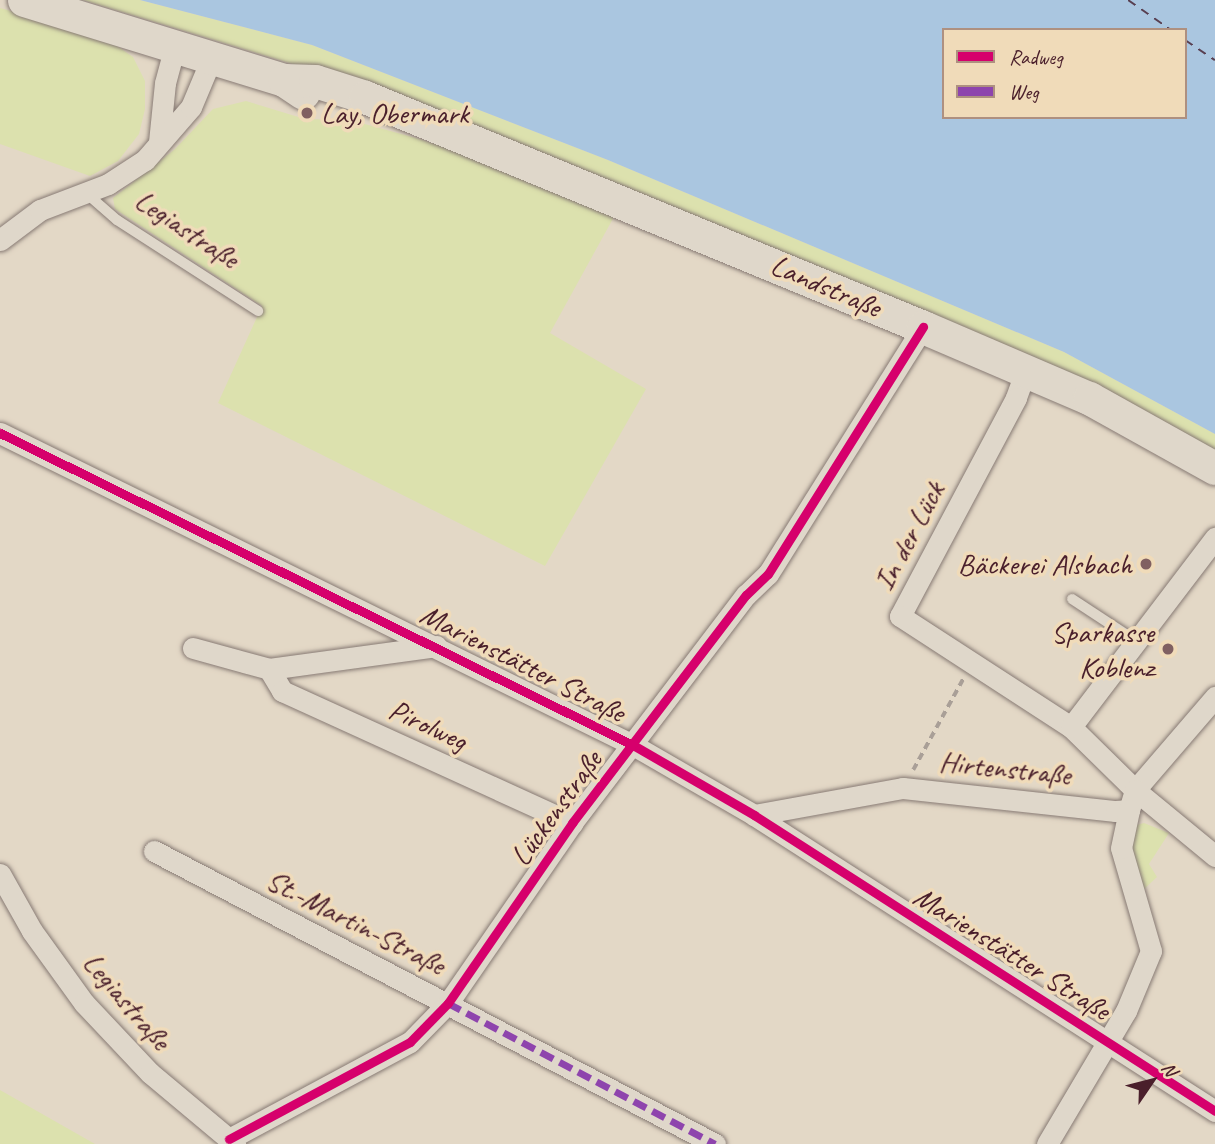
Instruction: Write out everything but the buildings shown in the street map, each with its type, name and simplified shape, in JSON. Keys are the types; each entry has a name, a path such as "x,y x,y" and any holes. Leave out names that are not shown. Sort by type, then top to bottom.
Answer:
{"main road":[{"name":"Landstraße","path":"24,0 284,80 310,97 360,113 427,125 1026,370 1114,410 1215,468"}],"street":[{"name":"Legiastraße","path":"159,142 165,83 176,45"},
{"name":"Legiastraße","path":"0,240 40,210 86,193 132,170 191,107 212,57"},
{"name":"Lückenstraße","path":"232,1142 410,1042 448,1003 572,823 746,595 768,574 923,327"},
{"name":"In der Lück","path":"1026,370 1016,398 900,616 1071,727 1132,800"},
{"name":"Marienstätter Straße","path":"0,433 633,745 754,815 1215,1111"},
{"path":"1071,727 1215,538"},
{"path":"193,648 269,669 436,646"},
{"name":"Pirolweg","path":"269,669 282,691 572,823"},
{"path":"1047,1144 1138,989 1151,951 1121,848 1132,800 1215,697"},
{"name":"Hirtenstraße","path":"754,815 904,788 1132,800"},
{"path":"1132,800 1215,856"},
{"name":"St.-Martin-Straße","path":"154,851 715,1144"},
{"name":"Legiastraße","path":"0,874 32,931 84,1003 150,1073 232,1142"}],"lane":[{"name":"Legiastraße","path":"86,193 117,220 258,311"},
{"path":"1072,599 1136,641"}],"path":[{"path":"904,788 972,661"}],"green space":[{"path":"83,0 140,0 312,45 608,160 1064,352 1215,434 1215,453 352,82"},
{"path":"0,8 103,36 133,57 145,81 145,109 139,134 118,161 90,176 0,144"},
{"path":"246,101 305,119 350,120 416,138 488,161 615,215 550,333 646,389 545,566 218,403 262,306 115,209 113,198 175,149 213,109"},
{"path":"1144,823 1169,833 1149,864 1157,877 1141,892 1128,857 1136,825"},
{"path":"0,1090 95,1144 0,1144"}],"water":[{"path":"140,0 1215,0 1215,434 1064,352 608,160 312,45"}],"ferry route":[{"path":"1128,0 1168,28"},
{"path":"1187,41 1215,60"}],"marked path":[{"path":"448,1003 715,1144"}],"cycle path":[{"path":"229,1139 410,1042 448,1003 572,823 746,595 768,574 923,327"},
{"path":"0,433 633,745 754,815 1215,1111"}],"place":[{"name":"Lay, Obermark","path":"307,113"},
{"name":"Bäckerei Alsbach","path":"1146,564"},
{"name":"Sparkasse Koblenz","path":"1168,649"}]}
